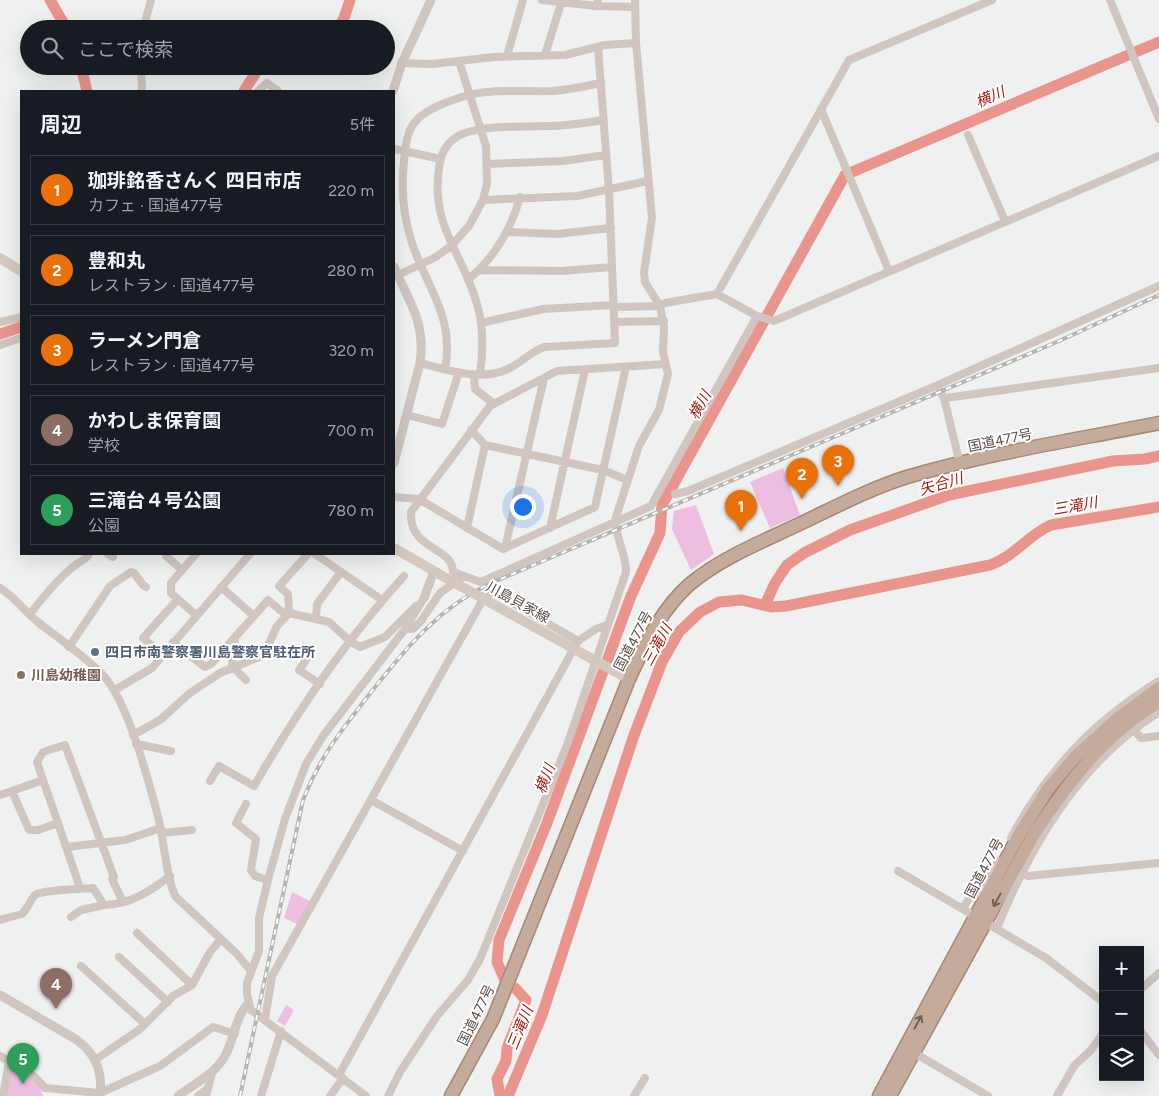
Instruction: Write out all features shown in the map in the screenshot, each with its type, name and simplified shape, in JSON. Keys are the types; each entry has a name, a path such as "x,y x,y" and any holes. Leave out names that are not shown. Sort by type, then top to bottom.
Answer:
{"highway":[{"name":"国道477号","path":"451,1096 493,1019 629,679 652,631 669,607 690,585 723,560 864,494 906,478 960,464 1159,423"},
{"name":"国道477号","path":"879,1096 909,1050 981,918 1019,835 1048,789 1075,758 1117,719 1159,688"},
{"name":"国道477号","path":"981,918 1018,870 1034,834 1061,793 1094,755 1130,722 1159,702"},
{"name":"国道477号","path":"890,1096 909,1050"}],"main road":[{"path":"0,258 20,270"},
{"name":"川島貝家線","path":"395,549 629,679"}],"street":[{"path":"146,20 150,0"},
{"path":"393,90 402,63 431,0"},
{"path":"506,56 523,0"},
{"path":"388,1096 400,1072 437,1016 468,980 480,959 567,745 626,572 622,547 614,524 627,480 640,446 659,410 668,374 665,364 664,321 660,306 645,282 644,272 652,218 636,42 635,4 542,0"},
{"path":"717,294 848,60 992,0"},
{"path":"1110,0 1159,118"},
{"path":"545,55 561,1"},
{"path":"402,63 432,64 506,56 565,55 598,47 636,42"},
{"path":"420,363 477,375 506,370 534,351 544,347 615,343 609,191 598,47"},
{"path":"395,459 420,363 422,347 418,319 412,302 395,273 421,265 451,246 469,226 483,200 488,164 482,129 468,95 459,61"},
{"path":"141,75 142,90"},
{"path":"445,369 447,343 443,317 436,295 412,243 404,207 402,182 405,151 410,128 418,118 445,103 468,95 562,90 601,83"},
{"path":"259,90 266,84 276,90"},
{"path":"821,109 889,271"},
{"path":"494,404 476,389 483,350 481,323 468,280 451,246 442,221 437,198 440,158 446,146 454,138 482,129 563,126 603,120"},
{"path":"968,135 1005,221"},
{"path":"395,149 440,158"},
{"path":"488,164 568,161 606,155"},
{"path":"481,323 534,310 660,306 665,303 717,294 757,316 774,321 1159,156"},
{"path":"483,200 577,196 648,182"},
{"path":"468,280 480,270 508,232 520,198"},
{"path":"508,232 557,234 611,228"},
{"path":"480,270 562,271 612,267"},
{"path":"675,494 688,491 938,385 1159,286"},
{"path":"665,364 557,371 494,404 471,430 411,512 411,518 418,536 424,544 449,558 453,563 453,572 481,582 651,506 757,316"},
{"path":"0,322 20,317"},
{"path":"615,322 664,321"},
{"path":"0,344 20,338"},
{"path":"395,497 419,499 503,549 595,507 626,367"},
{"path":"960,464 942,395 1159,368"},
{"path":"550,528 585,370"},
{"path":"407,415 442,424 459,372"},
{"path":"505,548 544,378"},
{"path":"471,430 485,445 603,470 627,480"},
{"path":"467,528 485,445"},
{"path":"31,613 42,597 74,565 86,560 88,555"},
{"path":"166,555 182,570"},
{"path":"195,555 170,583 171,594 196,615"},
{"path":"115,690 152,668 249,555"},
{"path":"133,735 160,720 190,693 232,666 263,653 277,626 288,614 288,594 279,586 307,555"},
{"path":"316,555 382,600"},
{"path":"69,647 110,586 131,572 146,587"},
{"path":"316,619 317,604 341,572"},
{"path":"366,1096 251,1010 248,1004 247,982 259,951 260,918 268,880 285,819 306,764 315,747 405,628 424,598 434,572"},
{"path":"210,781 218,766 254,786 274,751 320,684 382,600 404,576"},
{"path":"405,628 413,629 421,621 440,593 464,576"},
{"path":"221,587 254,616"},
{"path":"0,588 31,613 34,619 102,673 115,690 136,744 161,830 170,876 170,887 176,897 221,939 251,971"},
{"path":"265,1019 272,976 486,594 496,594 578,641"},
{"path":"173,642 205,667 211,664 268,600 288,614 332,623 351,642 360,647 385,637 424,598"},
{"path":"162,655 143,638 178,599"},
{"path":"330,1096 578,641 596,629 607,625"},
{"path":"232,666 235,638"},
{"path":"306,660 299,670 320,684"},
{"path":"232,666 246,680"},
{"path":"963,908 970,897 982,891 1022,818 1069,753 1110,715 1159,681"},
{"path":"997,928 1018,870 1080,781 1106,753 1133,730 1159,712"},
{"path":"1133,730 1141,738 1159,736"},
{"path":"136,744 171,751"},
{"path":"80,888 37,762 43,752 65,745 113,875 112,879 123,902"},
{"path":"0,795 43,780"},
{"path":"12,790 29,830 38,830 58,823"},
{"path":"371,800 464,851"},
{"path":"246,804 236,823 256,839 251,870 255,876 268,880"},
{"path":"66,847 125,840 161,830 192,830"},
{"path":"1018,870 1028,876 1159,863"},
{"path":"898,871 981,918 1046,958 1099,999"},
{"path":"70,918 81,910 139,898 153,890 170,876"},
{"path":"0,920 22,914 28,909 35,895 48,890 61,892 80,888 94,888 104,905"},
{"path":"137,934 192,985"},
{"path":"95,1060 144,1024 173,996 192,985 210,952 221,939"},
{"path":"119,957 168,1002"},
{"path":"82,966 144,1024"},
{"path":"1144,986 1159,972"},
{"path":"0,995 77,1040 87,1048 95,1060 100,1073 100,1094"},
{"path":"178,1096 212,1073 225,1057 235,1034 242,1010 248,1004"},
{"path":"45,1088 100,1094 160,1066 213,1026 235,1034"},
{"path":"261,1096 281,1031"},
{"path":"1144,1035 1159,1054"},
{"path":"1057,1096 1074,1066 1091,1050 1101,1036"},
{"path":"909,1050 988,1096"},
{"path":"0,1056 35,1077 45,1088 48,1096"},
{"path":"2,1096 10,1062"},
{"path":"206,1096 212,1073"},
{"path":"634,1096 645,1078"},
{"path":"198,1096 208,1088"}],"shaded area":[{"path":"783,468 800,515 770,528 750,482"},
{"path":"696,505 714,554 691,570 672,529 674,511"},
{"path":"292,892 312,902 299,925 284,918"},
{"path":"286,1005 294,1010 285,1026 277,1021"},
{"path":"15,1069 36,1083 43,1096 6,1096 11,1071"}],"waterway":[{"path":"50,0 62,20"},
{"path":"343,20 350,0"},
{"name":"横川","path":"504,978 497,962 499,940 547,823 631,596 660,533 662,505 845,175 1159,42"},
{"path":"83,75 87,90"},
{"path":"245,90 254,75"},
{"path":"0,334 20,327"},
{"name":"矢合川","path":"765,605 775,583 787,565 804,553 850,530 949,495 1113,461 1159,456"},
{"name":"三滝川","path":"508,1096 542,1015 633,738 662,662 679,632 700,612 719,602 742,600 771,607 786,606 990,565 1006,557 1035,534 1051,525 1159,507"},
{"name":"横川","path":"500,1096 497,1079 506,1061 507,1048 526,1000 515,988"}],"railway":[{"path":"240,1096 303,800 317,769 342,730 372,691 424,630 454,605 489,584 1059,341 1159,295"}],"place":[{"name":"ラーメン門倉","path":"838,486"},
{"name":"豊和丸","path":"802,499"},
{"name":"珈琲銘香さんく 四日市店","path":"741,531"},
{"name":"四日市南警察署川島警察官駐在所","path":"95,652"},
{"name":"川島幼稚園","path":"21,675"},
{"name":"かわしま保育園","path":"56,1009"},
{"name":"三滝台４号公園","path":"23,1084"}]}
